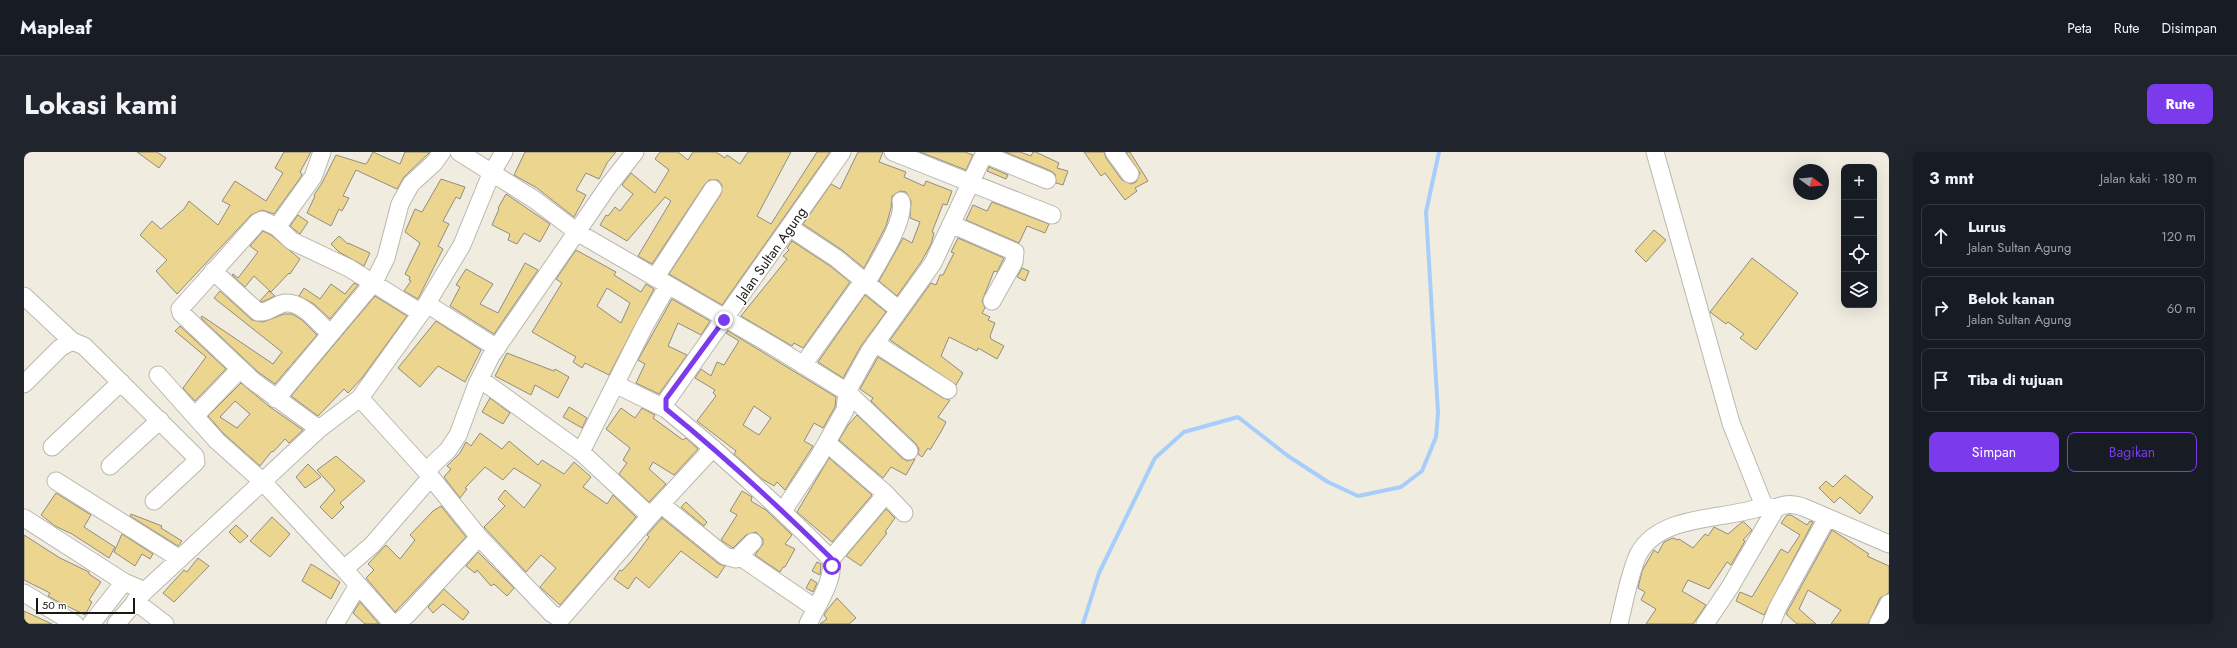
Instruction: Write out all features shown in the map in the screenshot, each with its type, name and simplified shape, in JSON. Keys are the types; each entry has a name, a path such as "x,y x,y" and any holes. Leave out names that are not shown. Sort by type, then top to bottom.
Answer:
{"street":[{"path":"277,227 313,177 322,152"},
{"path":"276,399 374,282 386,258 400,204 411,184 434,163 442,152"},
{"path":"460,152 491,174 535,200 577,232 847,392 909,451"},
{"path":"116,624 140,596 319,429 360,398 424,309 462,246 491,174 504,152"},
{"path":"344,569 372,544 448,450 458,435 480,379 497,348 634,152"},
{"name":"Jalan Sultan Agung","path":"666,409 666,399 724,320 842,152"},
{"path":"894,152 1052,216"},
{"path":"1114,152 1130,174"},
{"path":"1655,152 1731,423 1770,507"},
{"path":"783,511 827,443 845,410 847,392 875,343 933,263 984,153 1047,180"},
{"path":"581,452 645,325 662,282 713,189"},
{"path":"803,365 865,281 896,227 902,213 901,201"},
{"path":"319,429 276,399 181,313 182,305 258,222 262,220 277,227 292,241 374,282 497,348"},
{"path":"951,224 1016,252 1014,262 992,302"},
{"path":"790,227 836,258 899,310"},
{"path":"213,271 258,312 264,313 283,304 290,304 308,313 330,334"},
{"path":"24,296 72,341 84,346 160,420 197,460 154,501"},
{"path":"24,384 60,348 72,341"},
{"path":"875,343 948,390"},
{"path":"195,416 240,368"},
{"path":"158,375 217,441 263,482 391,622 396,624 407,615 479,537"},
{"path":"480,379 581,452 656,510 725,556 732,559 739,556 753,542"},
{"path":"52,447 121,382"},
{"path":"615,384 666,409 713,448 783,511 831,558"},
{"path":"360,398 428,474 479,537 559,622 656,510 713,448"},
{"path":"110,466 160,420"},
{"path":"827,443 886,494 904,512"},
{"path":"56,481 180,559"},
{"path":"808,624 830,575 831,558 886,494"},
{"path":"1619,624 1639,554 1651,537 1662,530 1690,522 1789,504 1802,507 1889,544"},
{"path":"1705,624 1770,507"},
{"path":"24,518 124,582 140,596 165,624"},
{"path":"1771,624 1778,607 1827,518"},
{"path":"739,556 815,608"},
{"path":"91,624 124,582"},
{"path":"335,624 358,585"},
{"path":"24,593 74,624"},
{"path":"1878,624 1889,603"}],"building":[{"path":"137,152 157,152 166,158 159,168"},
{"path":"284,152 311,152 300,172 302,174 301,177 274,214 262,210 251,215 177,294 156,271 167,260 140,235 152,221 161,229 184,209 189,201 218,225 230,205 222,201 235,181 266,201 283,173 275,168"},
{"path":"373,152 400,164 405,152 430,152 404,177 397,189 356,170 343,196 349,198 342,211 339,209 331,226 307,213 315,196 314,195 322,183 336,155 365,164"},
{"path":"525,152 616,152 607,163 599,179 586,173 576,190 586,195 574,217 537,188 514,175"},
{"path":"660,152 678,152 688,160 693,152 716,152 725,158 727,155 740,164 748,152 791,152 757,216 771,224 817,152 830,152 722,305 669,274 721,194 722,185 718,180 709,180 705,184 652,264 638,256 671,201 665,197 627,241 600,225 606,215 608,216 615,207 620,211 633,194 622,185 631,173 655,193 669,170 655,159"},
{"path":"858,152 883,152 879,162 906,172 904,177 924,186 926,181 952,191 947,205 943,204 932,232 934,233 931,244 921,262 897,296 879,281 903,238 912,243 920,222 910,218 911,201 906,192 900,191 892,196 891,208 886,226 864,268 842,250 803,224 831,184 840,189"},
{"path":"920,152 965,152 973,155 966,170"},
{"path":"1005,152 1020,152 1031,156 1033,152 1036,152 1059,163 1057,168 1068,171 1063,185 1056,183 1055,174 1051,171"},
{"path":"1084,152 1104,152 1106,158 1122,180 1131,184 1136,182 1140,173 1126,152 1130,152 1148,181 1135,188 1137,191 1125,200 1105,173 1101,176"},
{"path":"989,167 1008,175 1006,179 987,171"},
{"path":"441,179 465,187 460,199 456,197 443,221 449,224 438,246 443,249 418,299 404,291 411,281 409,280 410,277 405,274 420,243 405,232 415,209 422,212"},
{"path":"506,194 550,224 540,242 524,233 517,244 508,240 510,234 492,225 499,209 498,208"},
{"path":"992,202 1049,224 1045,233 1027,226 1019,243 966,220 973,205 987,211"},
{"path":"298,215 308,222 300,234 290,226"},
{"path":"1654,230 1666,240 1646,262 1635,251"},
{"path":"263,231 271,235 300,259 290,274 289,273 271,292 254,276 245,287 232,275 233,274 238,278 258,252 250,246"},
{"path":"339,236 348,244 370,253 364,266 339,252 331,244"},
{"path":"958,238 1004,258 997,272 994,271 982,301 985,308 982,313 990,317 988,320 995,323 990,336 991,339 1004,346 997,359 978,348 977,351 949,337 941,356 963,373 956,385 890,340 931,283 936,285 940,275 943,275 954,253 951,252"},
{"path":"792,241 830,266 850,282 803,348 794,343 792,346 741,316 787,259 783,256 789,250 787,248"},
{"path":"576,250 616,272 614,275 641,292 646,284 654,289 609,375 585,363 582,368 573,362 576,357 532,332 562,283 556,279","holes":["607,288 630,303 621,323 597,306"]},
{"path":"1752,258 1798,293 1756,350 1740,338 1744,334 1728,322 1726,324 1710,312"},
{"path":"525,263 538,270 494,334 450,306 460,287 456,285 466,269 493,284 480,304 498,313"},
{"path":"1022,268 1029,271 1025,281 1017,277"},
{"path":"354,283 358,285 330,319 314,304 299,296 304,288 320,299 331,284 345,294"},
{"path":"220,291 252,320 263,322 284,314 292,314 302,320 317,335 275,384 258,372 201,318 202,316 273,364 282,352 214,298"},
{"path":"269,291 275,296 262,302 260,301"},
{"path":"865,295 886,312 861,346 843,378 818,362"},
{"path":"375,296 407,316 362,378 348,393 344,389 318,416 291,396"},
{"path":"672,299 710,321 701,335 678,323 668,346 687,355 659,394 636,383 645,364 638,360"},
{"path":"436,321 481,350 465,382 438,366 420,387 398,368"},
{"path":"180,326 226,369 195,401 183,388 206,357 175,331"},
{"path":"728,331 836,397 835,407 823,428 814,423 804,441 813,446 785,490 777,482 774,486 762,479 734,454 736,451 697,421 716,396 713,393 715,390 695,378 701,369 711,376 717,362 724,365 739,341 726,333","holes":["754,406 771,418 759,435 743,425"]},
{"path":"507,353 554,371 555,369 569,377 558,398 535,385 531,395 495,376"},
{"path":"878,357 943,398 950,400 938,417 946,422 930,450 928,448 922,457 918,454 919,449 916,444 871,401 873,398 860,389"},
{"path":"241,383 270,407 303,430 289,443 285,439 273,452 272,451 260,466 224,434 208,416","holes":["235,401 250,414 237,428 220,417"]},
{"path":"490,398 510,413 503,424 482,412"},
{"path":"569,407 587,418 582,428 563,417"},
{"path":"621,408 635,418 642,408 655,415 653,418 683,440 686,438 698,449 674,475 653,462 649,469 666,484 649,502 619,474 627,463 623,460 630,448 606,429"},
{"path":"857,415 902,458 907,461 915,459 906,475 891,467 883,478 839,440 848,425"},
{"path":"480,433 502,449 509,441 538,465 542,460 564,474 574,462 591,477 583,487 607,504 613,495 636,517 560,605 540,587 556,568 541,555 526,572 484,527 505,506 498,499 505,490 524,508 541,485 514,468 503,480 485,467 465,488 467,489 460,498 444,477 451,469 447,466 460,453 466,442 471,446"},
{"path":"336,456 365,481 340,503 344,507 332,519 320,507 335,490 317,470"},
{"path":"829,458 872,495 832,542 797,512"},
{"path":"308,464 321,477 305,488 296,477"},
{"path":"1845,475 1873,497 1860,514 1840,497 1834,503 1819,488 1826,481 1833,487"},
{"path":"742,491 752,497 751,501 766,510 792,535 785,544 795,549 785,567 783,567 780,572 755,555 763,544 763,539 756,532 746,535 733,548 721,540 737,515 730,511"},
{"path":"56,493 91,515 84,527 115,547 109,558 72,534 55,526 41,515"},
{"path":"686,502 707,522 704,526 681,507"},
{"path":"441,506 466,537 395,612 366,578 374,570 368,564 386,545 400,559 415,540 410,535 433,511"},
{"path":"886,509 895,518 885,532 887,533 861,566 846,556"},
{"path":"131,514 162,526 161,528 182,541 178,546 130,516"},
{"path":"1787,515 1791,515 1807,525 1810,521 1813,522 1764,615 1736,601 1740,592 1752,597 1781,549 1788,553 1800,535 1781,523"},
{"path":"272,517 290,534 270,557 250,541"},
{"path":"662,518 719,564 725,566 717,578 681,551 649,588 636,577 628,589 614,579 620,570 622,571 632,560 649,537 647,535"},
{"path":"1744,522 1752,530 1743,540 1745,541 1731,565 1727,562 1709,589 1688,580 1682,591 1706,605 1693,624 1646,624 1656,609 1641,600 1645,592 1638,588 1642,571 1654,550 1658,553 1664,542 1673,538 1679,539 1693,548 1705,534 1708,536 1714,527 1728,534"},
{"path":"236,525 248,536 240,543 229,532"},
{"path":"1832,530 1869,554 1867,556 1889,566 1889,593 1880,598 1868,624 1831,624 1841,610 1808,590 1799,609 1816,624 1797,624 1786,614"},
{"path":"122,534 153,554 150,559 142,554 135,566 114,552"},
{"path":"24,535 60,558 89,572 89,574 101,582 89,600 92,602 85,615 48,596 50,593 24,580"},
{"path":"478,552 514,588 507,596 494,584 491,586 477,570 475,573 466,566"},
{"path":"198,558 209,566 174,602 163,593 184,570 187,572"},
{"path":"817,562 821,564 820,575 812,571"},
{"path":"311,564 340,582 331,599 302,581"},
{"path":"811,579 817,583 813,592 806,588"},
{"path":"444,589 469,612 463,620 443,604 433,613 428,607"},
{"path":"837,598 856,618 849,624 820,624 827,619 824,615"},
{"path":"360,602 379,624 365,624 353,613"},
{"path":"24,611 52,624 24,624"}],"waterway":[{"path":"1083,624 1099,573 1155,458 1184,432 1238,417 1288,456 1328,482 1358,496 1401,487 1422,471 1436,437 1438,413 1426,212 1439,152"}],"route":[{"path":"724,320 666,399 666,409 729,461 783,511 831,558 832,566"}]}
